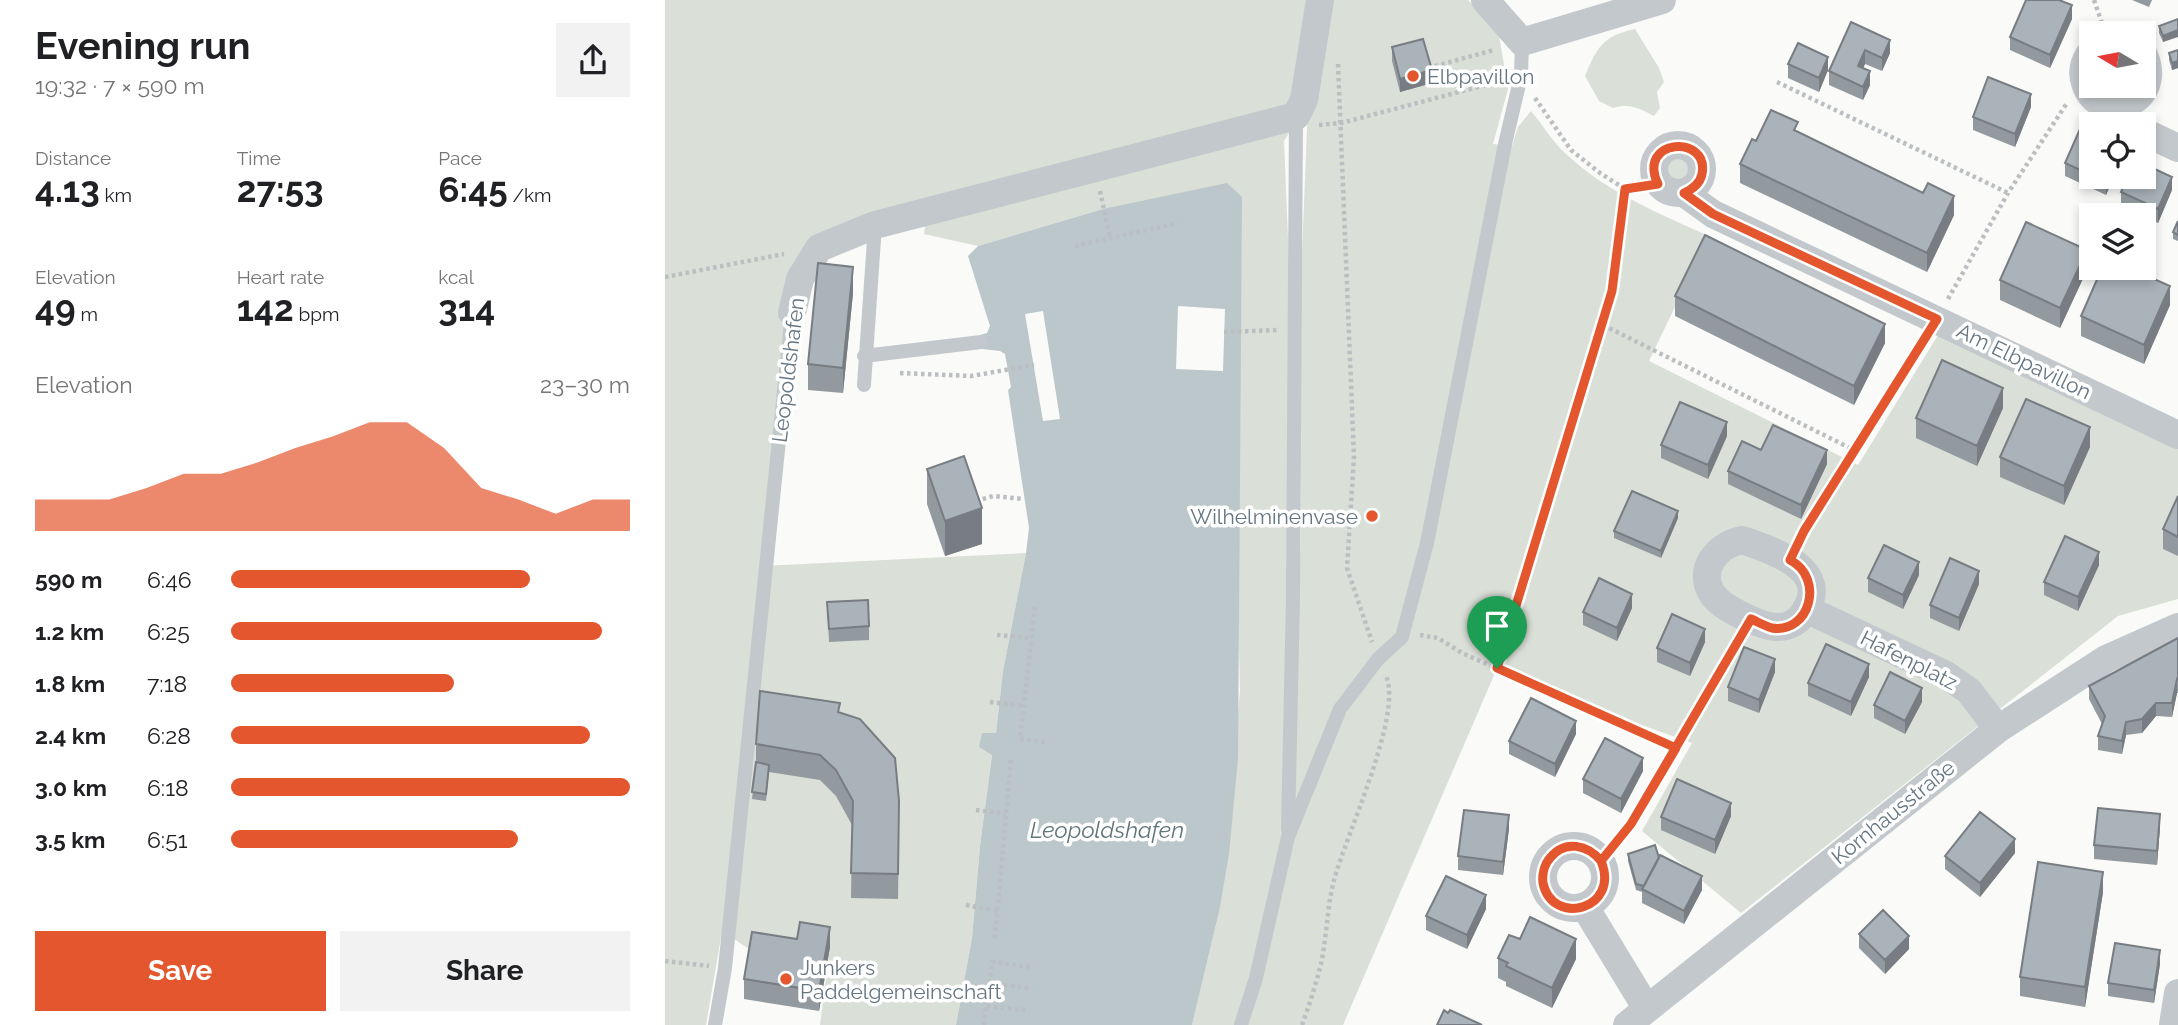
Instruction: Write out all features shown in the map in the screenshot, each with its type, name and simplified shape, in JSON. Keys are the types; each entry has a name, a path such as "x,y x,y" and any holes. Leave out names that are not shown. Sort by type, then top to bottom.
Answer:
{"street":[{"path":"819,248 876,225 1296,116 1304,100 1320,0"},
{"path":"1485,0 1522,42 1663,0"},
{"path":"2095,98 2126,112"},
{"path":"2156,138 2178,148"},
{"name":"Am Elbpavillon","path":"1671,188 1713,214 2178,435"},
{"name":"Leopoldshafen","path":"792,313 800,279 819,248"},
{"path":"1742,540 1790,560 1804,572 1809,582 1811,593 1806,609 1795,622 1772,628 1718,601 1707,580 1712,557 1720,548 1742,540"},
{"name":"Hafenplatz","path":"1806,609 1946,675 1969,691 1998,729"},
{"name":"Kornhausstraße","path":"1637,1017 1998,729 2106,659 2178,626"},
{"path":"1575,846 1594,853 1601,861 1605,880 1603,890 1598,898 1585,907 1569,909 1559,905 1545,889 1542,879 1544,869 1548,859 1556,851 1575,846"},
{"path":"1585,907 1637,1017"},
{"path":"2173,1025 2178,993"}],"lane":[{"path":"1241,1025 1256,978 1288,837 1339,709 1378,659 1402,637 1427,543 1505,144 1521,76 1522,42"},
{"path":"1288,837 1296,116"},
{"path":"876,225 864,371 981,342"},
{"name":"Leopoldshafen","path":"715,1025 725,968 792,313"}],"path":[{"path":"2094,0 2102,21"},
{"path":"1427,68 1522,42"},
{"path":"1302,1025 1321,964 1334,881 1369,781 1388,714 1390,685 1378,659 1347,568 1354,457 1338,57"},
{"path":"1341,123 1521,76 1571,149 1600,173 1625,189 1671,188"},
{"path":"1777,82 2008,193"},
{"path":"1790,560 1804,531 1937,319 2008,193 2070,98"},
{"path":"1497,668 1612,291 1625,189"},
{"path":"1103,209 1110,238"},
{"path":"1075,246 1178,223"},
{"path":"665,277 819,248"},
{"path":"1601,324 1856,451"},
{"path":"1224,332 1295,330"},
{"path":"864,371 971,376 1034,365"},
{"path":"968,503 993,496 1024,499"},
{"path":"1035,607 1020,739 1045,742"},
{"path":"1601,861 1631,824 1751,619"},
{"path":"1402,637 1415,634 1438,638 1462,653 1676,748"},
{"path":"997,635 1031,639"},
{"path":"990,702 1024,706"},
{"path":"995,937 1011,759"},
{"path":"976,810 1006,814"},
{"path":"966,905 998,911"},
{"path":"665,961 725,968"},
{"path":"984,1025 992,962 1031,967"},
{"path":"990,982 1029,988"},
{"path":"987,1006 1025,1010"}],"shaded area":[{"path":"665,0 1468,0 1499,35 1508,89 1493,144 1512,146 1518,127 1531,111 1560,148 1598,179 1633,200 1709,236 1649,361 1858,465 1948,319 2178,426 2178,599 2118,616 1741,913 1642,831 1692,743 1495,673 1343,1025 1192,1025 1219,912 1240,691 1238,605 1103,209 978,246 924,234 928,207 856,223 789,294 760,566 1026,553 1003,671 996,733 980,747 992,754 972,938 956,1025 820,1025 830,947 800,942 752,951 722,931 706,1025 665,1025","holes":["1308,103 1299,331 1301,557 1284,141"]},
{"path":"1635,29 1659,68 1664,82 1657,92 1660,108 1654,116 1634,107 1613,108 1599,101 1585,76 1602,45 1615,35"},
{"path":"1681,151 1689,159 1691,169 1679,188 1670,184 1665,167 1672,153"}],"water":[{"name":"Leopoldshafen","path":"1227,183 1242,197 1238,758 1229,854 1219,912 1192,1025 956,1025 972,938 992,755 979,747 982,733 996,733 1003,671 1029,528 1005,354 982,349 980,335 987,333 990,326 968,256 978,246 1103,209"}],"pier":[{"path":"1178,306 1225,309 1223,371 1176,369"},
{"path":"1043,311 1060,419 1043,421 1025,314"}],"building":[{"path":"2026,0 2059,0 2072,5 2050,55 2010,37"},
{"path":"2178,19 2178,30 2163,36 2159,26"},
{"path":"1851,22 1890,40 1882,58 1865,50 1858,66 1870,71 1863,87 1829,71"},
{"path":"1423,39 1432,70 1400,79 1392,47"},
{"path":"1798,43 1828,57 1819,78 1788,64"},
{"path":"2178,50 2178,61 2172,63 2169,53"},
{"path":"1988,77 2031,94 2015,134 1973,117"},
{"path":"1771,110 1798,122 1794,130 1923,193 1928,183 1954,196 1927,253 1740,164 1752,139 1756,141"},
{"path":"2079,131 2079,169 2065,163"},
{"path":"2156,170 2172,177 2158,209 2156,203 2145,203 2121,192 2122,189 2156,189"},
{"path":"2178,221 2178,235 2173,232"},
{"path":"2026,222 2079,246 2079,267 2060,308 2000,280"},
{"path":"1705,235 1885,324 1854,386 1675,296"},
{"path":"818,263 853,267 843,368 808,364"},
{"path":"2097,280 2156,280 2170,286 2144,345 2081,316"},
{"path":"1942,360 2003,388 1977,446 1916,418"},
{"path":"2026,399 2090,427 2064,486 2000,457"},
{"path":"1680,402 1727,422 1708,465 1661,445"},
{"path":"1773,425 1827,450 1801,505 1728,471 1742,441 1761,450"},
{"path":"964,456 982,508 945,521 927,469"},
{"path":"1632,491 1678,511 1661,551 1614,531"},
{"path":"2178,496 2178,537 2163,529"},
{"path":"2065,536 2099,552 2078,597 2044,582"},
{"path":"1884,545 1919,562 1903,595 1868,578"},
{"path":"1950,558 1979,571 1959,618 1930,605"},
{"path":"1599,578 1632,594 1617,628 1583,612"},
{"path":"868,600 869,626 829,629 827,602"},
{"path":"1672,614 1705,629 1690,663 1657,648"},
{"path":"2178,638 2178,680 2172,703 2156,703 2142,719 2126,722 2122,741 2098,736 2105,716 2089,686"},
{"path":"1826,644 1869,664 1851,702 1808,683"},
{"path":"1744,647 1775,659 1759,700 1728,687"},
{"path":"1890,672 1922,688 1905,721 1874,705"},
{"path":"760,691 840,703 838,712 860,719 895,758 899,801 898,874 851,873 853,801 836,770 820,755 756,744"},
{"path":"1531,698 1576,721 1555,764 1509,741"},
{"path":"1605,738 1643,758 1621,799 1583,779"},
{"path":"756,762 769,765 766,794 752,792"},
{"path":"1677,779 1731,803 1715,840 1661,817"},
{"path":"2098,808 2160,814 2157,851 2094,845"},
{"path":"1464,810 1509,815 1503,862 1458,856"},
{"path":"1980,812 2015,839 1980,883 1945,856"},
{"path":"1655,845 1659,858 1644,886 1636,884 1628,854"},
{"path":"1660,855 1702,876 1684,911 1642,889"},
{"path":"2038,862 2103,872 2085,987 2020,977"},
{"path":"1446,876 1486,895 1467,935 1426,916"},
{"path":"1883,910 1909,936 1885,960 1859,934"},
{"path":"1530,917 1576,939 1552,988 1506,966 1508,963 1498,958 1509,935 1520,939"},
{"name":"Junkers Paddelgemeinschaft","path":"800,922 830,927 819,991 744,979 752,932 797,939"},
{"path":"2115,943 2160,950 2154,990 2108,983"},
{"path":"1444,1010 1448,1013 1450,1010 1482,1025 1437,1025"}],"place":[{"name":"Elbpavillon","path":"1413,76"},
{"name":"Wilhelminenvase","path":"1372,516"},
{"name":"Junkers Paddelgemeinschaft","path":"786,979"}],"route":[{"path":"1497,668 1612,291 1625,189 1658,184 1654,168 1660,153 1666,148 1682,146 1697,153 1703,168 1702,176 1692,190 1684,193 1713,214 1937,319 1804,531 1790,560 1804,572 1809,582 1809,605 1803,615 1784,627 1772,628 1751,619 1631,824 1601,861 1594,853 1575,846 1556,851 1548,859 1542,879 1551,898 1569,909 1585,907 1598,898 1603,890 1605,870 1601,861 1631,824 1676,748 1497,668"}]}
